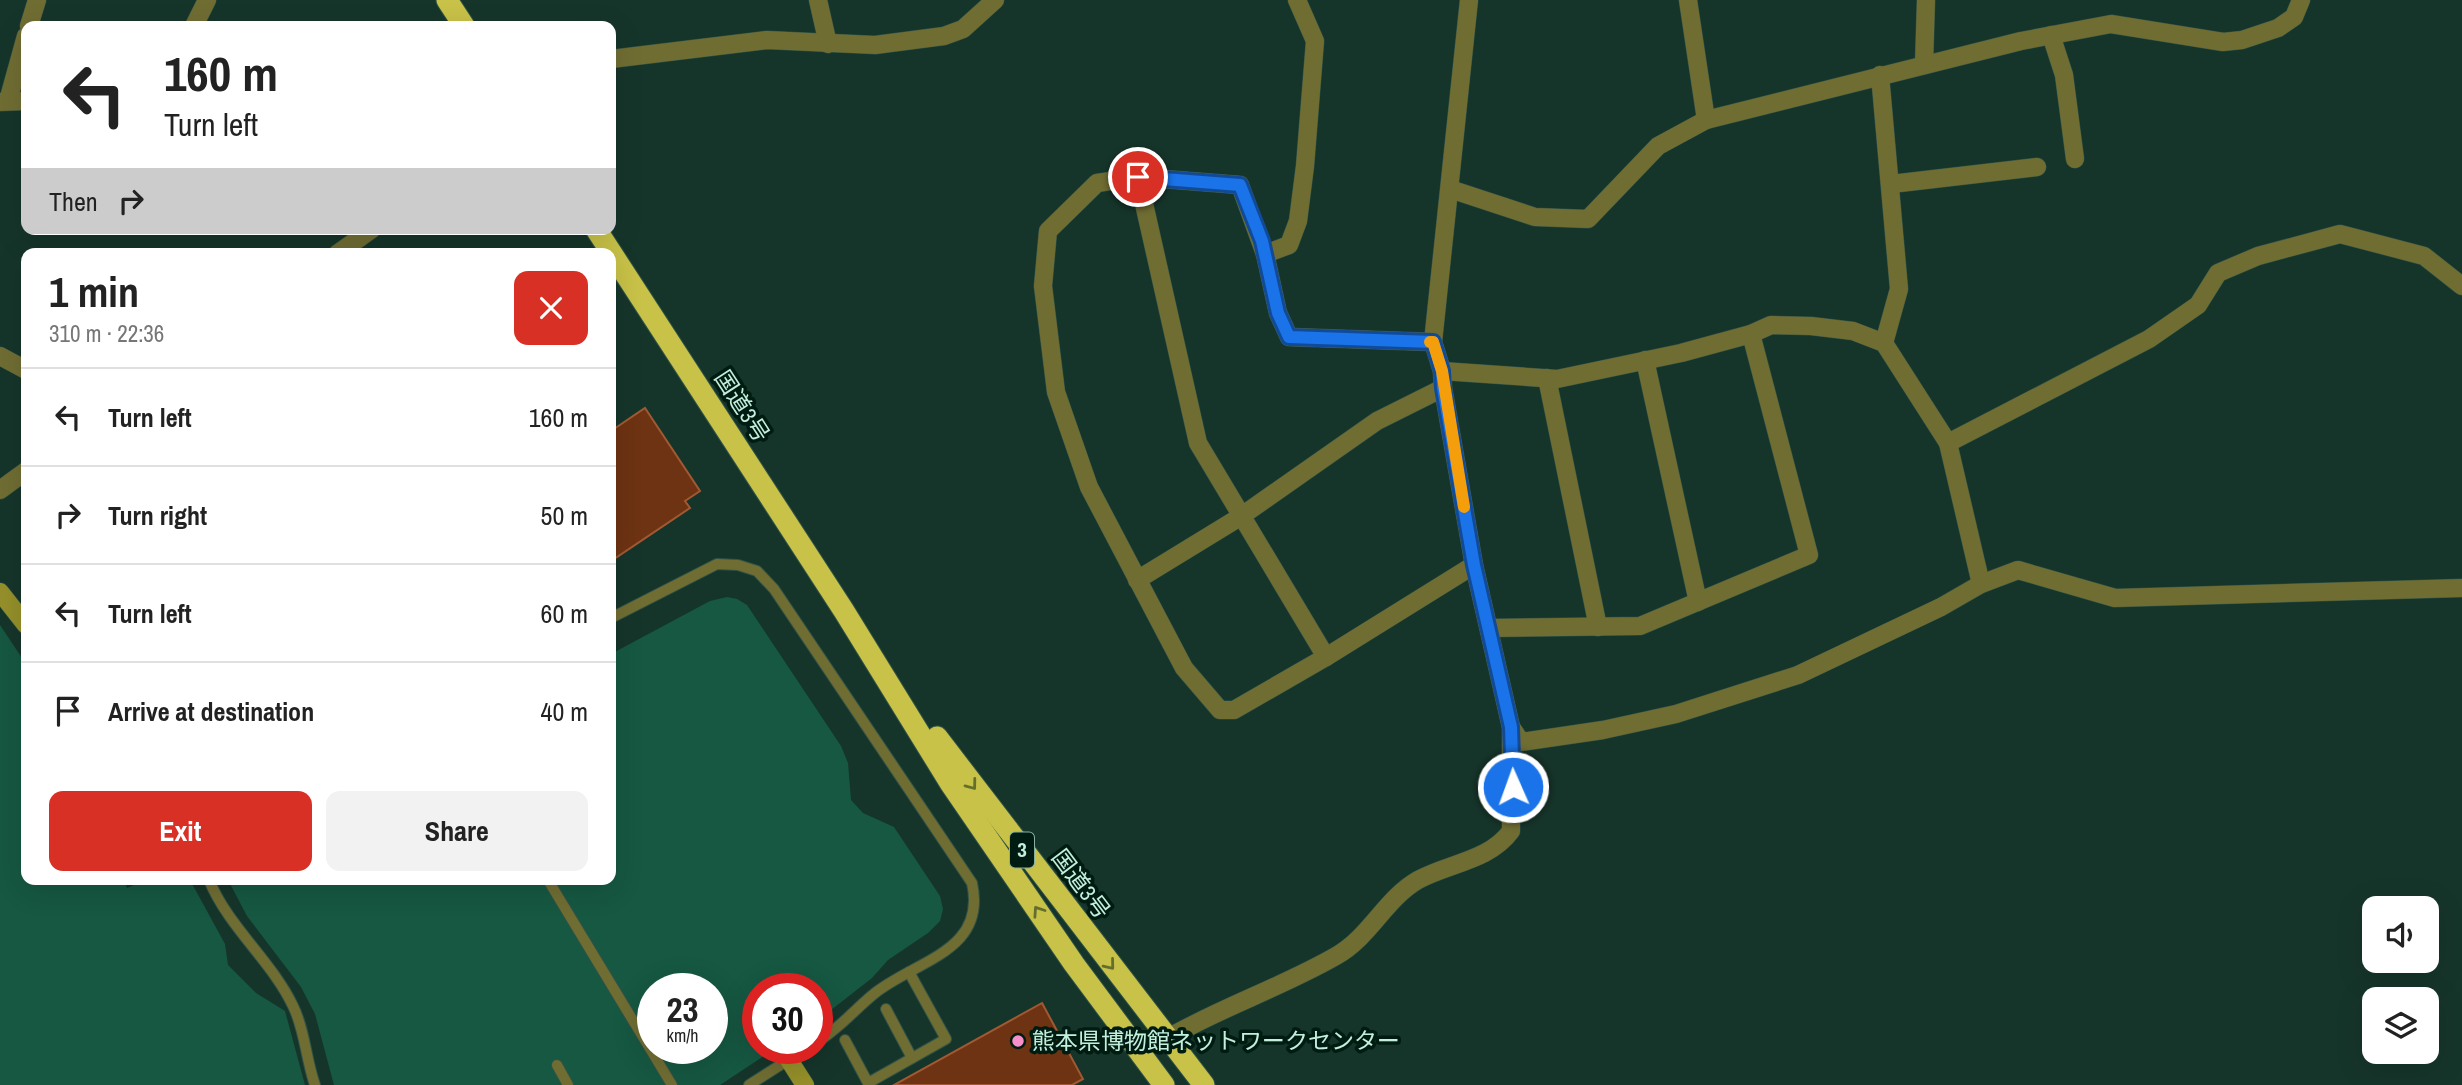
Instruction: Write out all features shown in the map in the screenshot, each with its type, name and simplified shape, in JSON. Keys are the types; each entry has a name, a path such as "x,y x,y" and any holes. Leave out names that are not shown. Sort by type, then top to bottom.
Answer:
{"highway":[{"path":"447,0 458,21"},
{"name":"国道3号","path":"616,260 844,611 950,783 1074,964 1164,1085"},
{"name":"国道3号","path":"844,611 971,783 1204,1085"}],"street":[{"path":"30,21 36,0"},
{"path":"196,21 207,0"},
{"path":"818,0 828,44"},
{"path":"616,58 767,40 875,45 944,36 963,29 995,0"},
{"path":"1265,254 1289,245 1298,221 1305,166 1315,41 1297,0"},
{"path":"1168,1038 1209,1014 1338,956 1360,939 1392,900 1418,880 1461,864 1502,843 1511,831 1511,727 1474,565 1443,380 1433,342 1469,0"},
{"path":"1688,0 1706,120"},
{"path":"1924,65 1926,0"},
{"path":"1450,189 1535,217 1588,219 1658,146 1706,120 1776,105 1880,75 2051,35 2111,24 2223,42 2242,40 2278,28 2294,17 2301,0"},
{"path":"2051,35 2064,75 2075,159"},
{"path":"4,102 21,51"},
{"path":"1880,75 1899,289 1884,343"},
{"path":"1891,184 2037,167"},
{"path":"1138,177 1198,443 1326,657"},
{"path":"1433,342 1289,337 1278,313 1265,254 1240,185 1138,177 1097,183 1069,207 1048,231 1043,286 1056,392 1089,487 1184,668 1220,710 1234,710 1326,657 1474,565"},
{"path":"1948,443 2149,339 2198,305 2218,273 2258,256 2340,234 2424,256 2462,286"},
{"path":"345,248 364,235"},
{"path":"1137,580 1240,517 1377,421 1443,380 1557,379 1751,334 1771,325 1853,331 1884,343 1948,443 1982,584"},
{"path":"1489,628 1640,626 1809,555 1751,334"},
{"path":"0,356 21,367"},
{"path":"1645,360 1698,602"},
{"path":"1547,378 1598,627"},
{"path":"0,490 21,475"},
{"path":"1511,727 1521,742 1603,730 1676,713 1798,676 1941,607 1982,584 2018,570 2115,598 2462,588"},
{"path":"0,592 21,619"},
{"path":"792,1064 805,1085"}],"lane":[{"path":"616,615 717,564 738,565 757,571 774,589 972,883 976,900 974,919 964,934 945,951 876,992 833,1028"},
{"path":"211,885 218,902 281,985 295,1009 315,1085"},
{"path":"551,885 672,1085"},
{"path":"845,1040 868,1083 946,1040 909,972"},
{"path":"886,1009 912,1058"},
{"path":"749,1085 781,1064"},
{"path":"557,1065 568,1085"}],"green space":[{"path":"727,597 747,605 841,746 848,763 851,800 863,813 894,827 940,896 943,909 940,921 928,933 888,960 872,978 833,1008 833,973 742,973 742,1064 752,1064 720,1085 334,1085 315,1014 301,987 247,916 231,885 616,885 616,651 710,601"},
{"path":"0,625 21,656 21,885 126,885 127,888 134,885 193,885 225,944 228,965 256,993 285,1011 305,1085 0,1085"}],"building":[{"path":"645,408 700,491 685,501 690,508 616,558 616,428"},
{"name":"熊本県博物館ネットワークセンター","path":"1042,1003 1083,1079 1072,1085 894,1085"}],"slow traffic":[{"path":"1430,342 1433,342 1442,371 1464,507"}],"place":[{"name":"熊本県博物館ネットワークセンター","path":"1018,1041"}],"route":[{"path":"1138,177 1240,185 1262,241 1278,313 1289,337 1433,342 1442,371 1474,565 1511,727 1513,787"}]}
